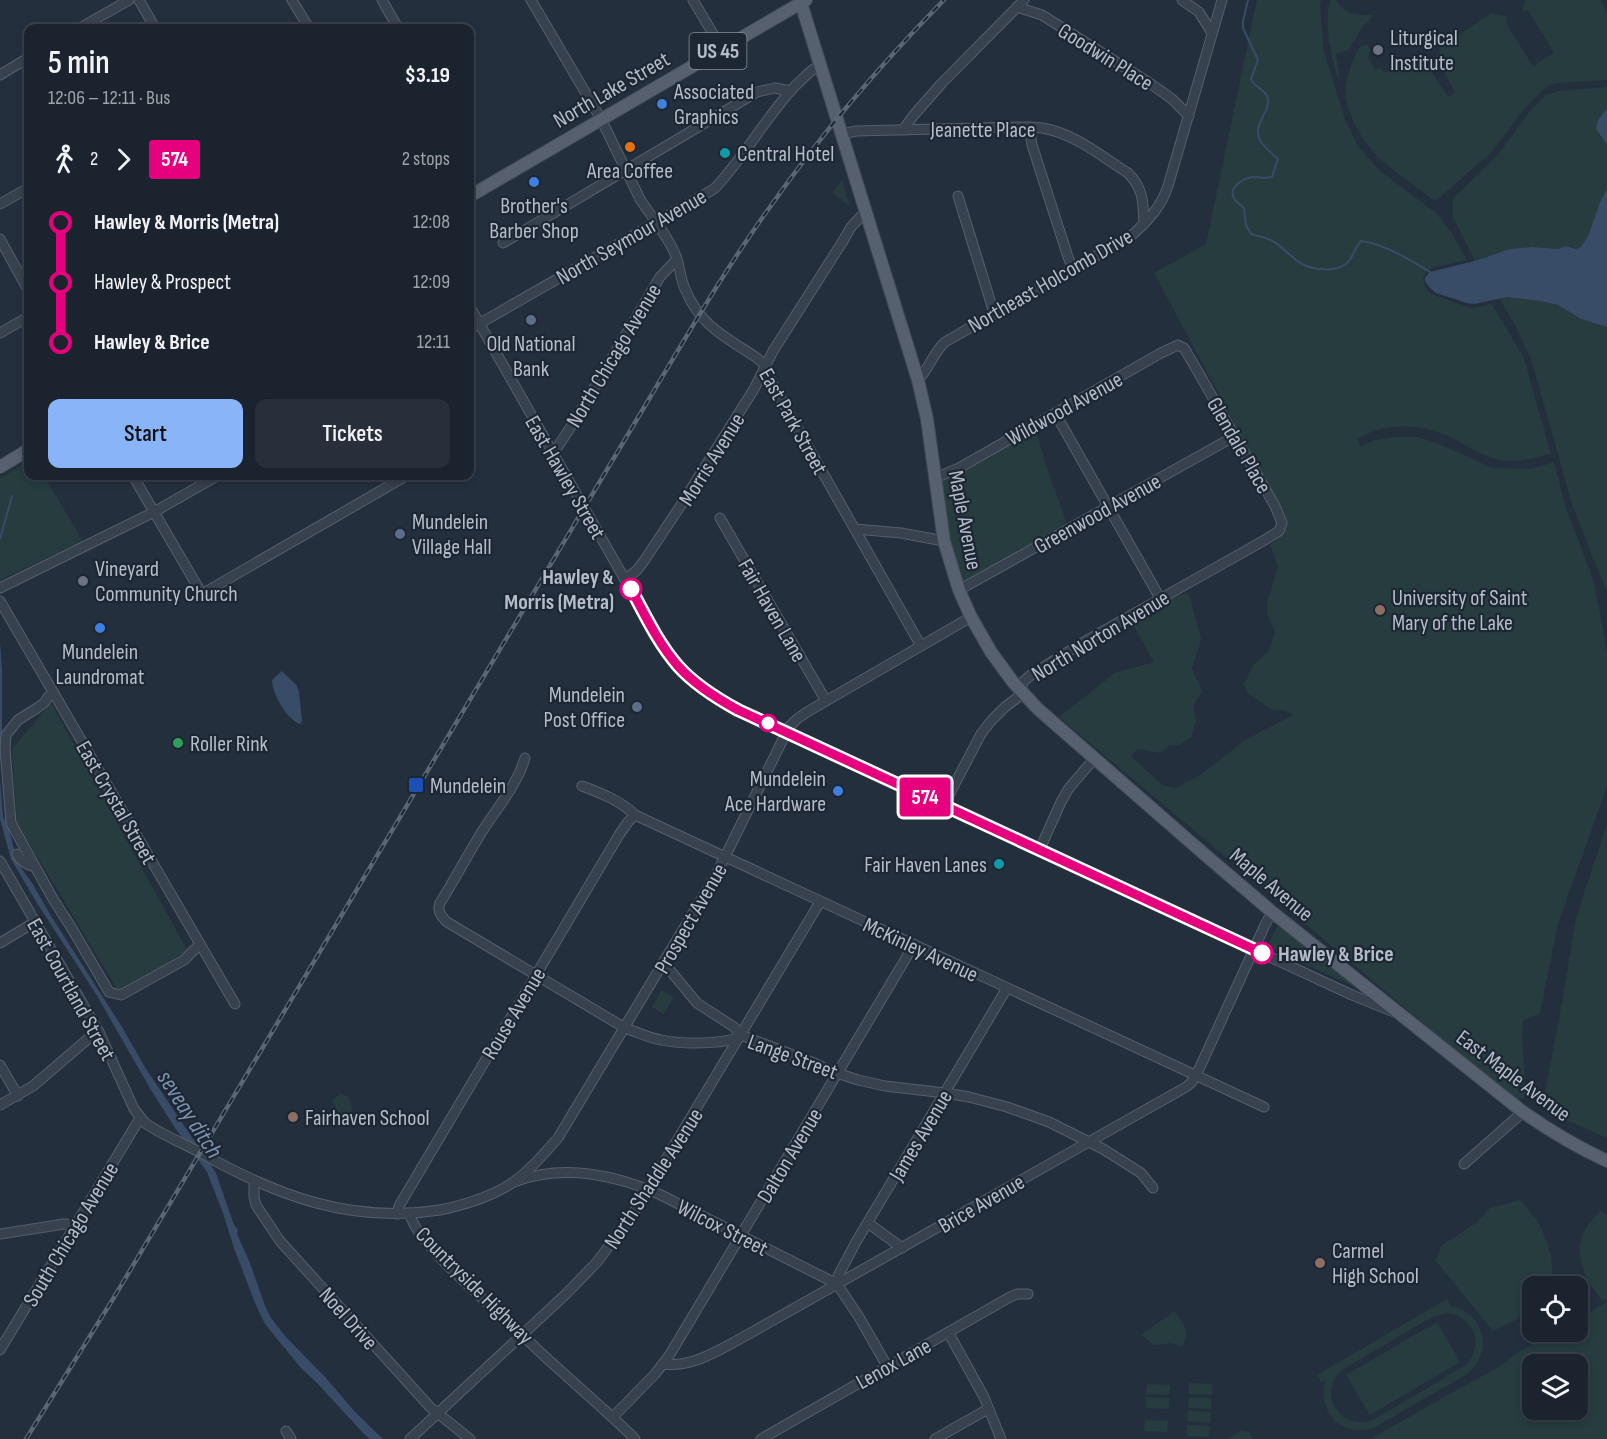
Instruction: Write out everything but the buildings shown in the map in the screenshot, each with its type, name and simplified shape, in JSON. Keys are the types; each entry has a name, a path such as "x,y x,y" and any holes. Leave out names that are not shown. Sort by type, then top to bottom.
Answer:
{"main road":[{"name":"North Lake Street","path":"474,194 802,1"},
{"name":"Maple Avenue","path":"802,1 918,380 927,419 944,542 959,590 991,652 1013,682 1038,709 1272,912 1400,1014"},
{"path":"0,467 24,452"},
{"name":"East Maple Avenue","path":"1400,1014 1545,1128 1578,1148 1607,1161"}],"street":[{"path":"87,24 129,0"},
{"path":"139,0 153,24"},
{"path":"292,0 304,24"},
{"path":"382,0 396,24"},
{"name":"East Park Street","path":"531,0 602,119 640,199 664,233 677,259 684,288 694,309 709,326 763,363 921,646"},
{"path":"693,0 722,49"},
{"path":"1182,0 1198,12 1212,33"},
{"name":"Northeast Holcomb Drive","path":"918,380 925,374 933,355 945,342 1131,236 1153,214 1165,196 1222,0"},
{"path":"903,130 942,82 1020,4"},
{"name":"Goodwin Place","path":"1020,4 1042,15 1131,71 1172,99 1189,116"},
{"path":"0,75 24,60"},
{"name":"North Seymour Avenue","path":"474,326 714,189 791,91 820,65"},
{"path":"503,243 757,92 775,88 791,91"},
{"path":"1029,127 1032,145 1073,268"},
{"name":"Jeanette Place","path":"842,134 856,131 1029,127 1065,134 1128,172 1143,196 1144,224"},
{"path":"0,204 24,190"},
{"path":"958,196 994,313"},
{"name":"Morris Avenue","path":"625,579 644,561 739,414 773,351 851,227 866,211"},
{"path":"0,239 24,283"},
{"name":"North Chicago Avenue","path":"553,454 660,277 677,259"},
{"name":"East Hawley Street","path":"474,314 661,642 687,675 717,699 1352,995 1400,1014"},
{"path":"0,333 24,319"},
{"name":"Wildwood Avenue","path":"935,478 959,468 1173,347 1182,346 1189,357"},
{"name":"Glendale Place","path":"1189,357 1281,518 1281,528 1276,533"},
{"path":"1055,413 1160,598"},
{"name":"Greenwood Avenue","path":"959,590 1235,436"},
{"path":"135,480 202,594 399,480"},
{"path":"0,588 154,512 210,480"},
{"name":"Fair Haven Lane","path":"720,518 826,701"},
{"path":"855,529 901,533 944,542"},
{"name":"North Norton Avenue","path":"945,806 975,743 991,721 1017,698 1024,681 1044,666 1276,533"},
{"name":"East Crystal Street","path":"0,600 235,1004"},
{"name":"Prospect Avenue","path":"410,1214 463,1205 495,1192 512,1183 538,1161 558,1138 726,858 787,732 796,719 971,617"},
{"path":"54,693 37,708 18,720 6,735 5,749 11,823 53,900 109,992 121,995 184,960 196,948"},
{"name":"Lange Street","path":"525,758 507,795 440,903 441,916 447,922 625,1028 651,1038 669,1041 729,1041 741,1035 858,1080 885,1086 945,1093 1007,1107 1049,1122 1090,1142 1141,1173 1154,1188"},
{"path":"1040,849 1069,788 1095,759"},
{"name":"McKinley Avenue","path":"582,786 605,795 628,808 635,815 726,858 1264,1107"},
{"name":"Rouse Avenue","path":"397,1214 399,1206 440,1135 619,836 635,815"},
{"path":"17,854 29,866 35,867"},
{"name":"East Courtland Street","path":"0,861 99,1032 128,1099 140,1118"},
{"name":"North Shaddle Avenue","path":"410,1439 597,1262 649,1189 820,902"},
{"name":"Brice Avenue","path":"663,1364 678,1365 692,1362 715,1352 1186,1087 1195,1076 1272,912"},
{"path":"0,943 35,922"},
{"name":"Dalton Avenue","path":"663,1364 913,945"},
{"path":"664,963 697,1003 734,1027 741,1035"},
{"name":"James Avenue","path":"837,1284 838,1276 868,1223 1007,988"},
{"path":"0,1106 18,1096 99,1032"},
{"path":"0,1065 18,1096"},
{"path":"1464,1164 1523,1112"},
{"name":"Countryside Highway","path":"140,1118 216,1162 285,1194 371,1213 410,1214 414,1226 459,1276 635,1439"},
{"name":"South Chicago Avenue","path":"1,1347 140,1118"},
{"name":"Wilcox Street","path":"512,1183 539,1175 580,1173 610,1177 649,1189 837,1284 887,1366"},
{"name":"Noel Drive","path":"254,1181 256,1205 280,1241 430,1407 470,1439"},
{"path":"868,1223 902,1248"},
{"path":"0,1234 64,1224 75,1225"},
{"name":"Lenox Lane","path":"760,1439 1010,1297 1017,1294 1028,1294"},
{"path":"948,1332 984,1397 1001,1439"},
{"path":"613,1417 663,1364"},
{"path":"936,1439 988,1409"}],"green space":[{"name":"University of Saint Mary of the Lake","path":"1257,0 1321,0 1324,52 1346,122 1359,147 1379,170 1436,213 1451,232 1467,260 1434,267 1425,273 1423,279 1425,288 1431,294 1471,308 1492,304 1524,358 1551,454 1519,460 1500,460 1480,453 1438,432 1403,426 1368,433 1357,439 1360,447 1375,440 1418,437 1437,443 1492,468 1532,469 1554,462 1565,505 1594,582 1607,651 1607,786 1558,924 1540,1013 1523,1021 1526,1096 1516,1101 1059,717 1115,673 1154,662 1132,623 1176,595 1189,594 1201,639 1192,668 1202,691 1193,706 1196,720 1192,736 1179,745 1170,745 1161,753 1137,749 1131,756 1162,785 1176,788 1202,774 1245,740 1293,715 1283,710 1273,710 1248,694 1244,684 1254,664 1268,652 1275,632 1267,614 1267,603 1278,566 1270,545 1284,534 1287,521 1154,273 1206,244"},
{"path":"1330,0 1335,0 1343,9 1352,13 1374,15 1362,28 1348,50 1336,54 1340,80 1334,67 1329,38"},
{"path":"1525,0 1601,0 1607,13 1607,80 1555,83 1546,87 1524,109 1491,153 1435,201 1380,159 1359,132 1351,116 1345,93 1354,58 1360,47 1367,44 1370,50 1368,58 1375,69 1379,68 1385,72 1409,72 1426,63 1448,97 1455,93 1437,57 1440,52 1439,45 1459,35 1491,13 1506,16 1507,25 1533,66 1554,53 1528,10 1523,12"},
{"path":"1607,87 1607,109 1597,123 1599,135 1607,145 1607,189 1588,236 1581,247 1576,249 1566,246 1558,249 1532,247 1510,249 1475,261 1453,217 1453,198 1497,156 1529,112 1546,95 1558,91"},
{"path":"842,179 850,206 833,193"},
{"path":"1506,297 1558,305 1581,319 1607,327 1607,593 1572,504 1532,362 1515,325 1499,298"},
{"path":"1034,425 1069,529 970,584 961,580 947,553 936,486 948,474"},
{"path":"24,464 24,480 46,480 83,541 0,580 0,478"},
{"path":"51,703 187,950 120,994 17,823 12,749"},
{"path":"1607,824 1607,1138 1542,1109 1576,918"},
{"path":"1279,922 1368,993 1272,949 1273,945 1269,943"},
{"path":"661,990 674,997 664,1014 652,1007"},
{"path":"340,1094 349,1097 353,1114 350,1122 346,1124 332,1101"},
{"path":"1520,1200 1537,1220 1546,1239 1553,1275 1522,1276 1522,1314 1493,1331 1436,1261 1441,1246 1476,1223 1490,1208"},
{"path":"1600,1211 1607,1215 1607,1299 1604,1301 1586,1276 1581,1260 1581,1239 1590,1222"},
{"path":"1447,1299 1451,1306 1463,1310 1473,1318 1483,1336 1480,1358 1474,1368 1373,1428 1351,1429 1334,1420 1325,1403 1325,1381 1321,1382 1317,1375","holes":["1447,1313 1457,1316 1470,1326 1474,1334 1475,1350 1465,1366 1371,1421 1349,1420 1335,1407 1331,1398 1331,1389 1342,1370 1432,1317"]},
{"path":"1607,1302 1607,1439 1370,1439 1507,1362 1511,1357 1537,1342 1588,1342 1588,1313"},
{"path":"1175,1311 1186,1332 1182,1347 1172,1343 1154,1345 1141,1335"},
{"path":"1437,1322 1460,1362 1370,1415 1346,1375"},
{"path":"1189,1383 1212,1384 1212,1395 1189,1394"},
{"path":"1147,1384 1170,1385 1169,1395 1146,1394"},
{"path":"1146,1397 1169,1398 1169,1409 1146,1408"},
{"path":"1189,1397 1211,1398 1211,1409 1188,1408"},
{"path":"1188,1411 1211,1412 1210,1423 1187,1421"},
{"path":"1145,1420 1168,1421 1167,1432 1144,1431"},
{"path":"1187,1425 1210,1426 1209,1437 1187,1436"},
{"path":"1242,1430 1249,1432 1253,1439 1227,1439"}],"water":[{"path":"1607,109 1607,145 1596,129 1597,123"},
{"path":"1607,189 1607,327 1581,319 1558,305 1540,301 1507,297 1474,304 1467,303 1436,293 1425,281 1430,272 1475,261 1510,249 1532,247 1558,249 1566,246 1576,249 1581,247 1588,236"},
{"path":"0,642 2,733 0,746"},
{"path":"282,671 297,686 302,721 300,724 285,712 275,692 272,680"},
{"path":"0,780 3,817 9,829 17,862 122,1027 146,1069 216,1173 234,1225 238,1230 237,1234 271,1318 355,1412 383,1439 370,1439 364,1434 300,1367 265,1324 234,1248 207,1172 151,1090 96,994 11,859 0,819"}],"waterway":[{"path":"1248,0 1243,28 1258,60 1251,79 1266,94 1268,102 1258,135 1261,142 1278,159 1272,177 1249,178 1241,181 1233,190 1235,199 1244,208 1246,225 1251,234 1272,241 1300,263 1314,268 1342,267 1361,241 1388,249 1430,272"},
{"path":"0,539 12,496"}],"railway":[{"path":"26,1439 113,1299 725,274 790,179 831,126 875,74 944,0"}],"bus line":[{"name":"574","path":"631,589 670,656 687,675 717,699 1262,953"}],"place":[{"name":"Liturgical Institute","path":"1378,50"},
{"name":"Associated Graphics","path":"662,104"},
{"name":"Area Coffee","path":"630,147"},
{"name":"Central Hotel","path":"725,153"},
{"name":"Brother's Barber Shop","path":"534,182"},
{"name":"Old National Bank","path":"531,320"},
{"name":"Mundelein Village Hall","path":"400,534"},
{"name":"Vineyard Community Church","path":"83,581"},
{"name":"Hawley & Morris (Metra)","path":"631,589"},
{"name":"University of Saint Mary of the Lake","path":"1380,610"},
{"name":"Mundelein Laundromat","path":"100,628"},
{"name":"Mundelein Post Office","path":"637,707"},
{"name":"Roller Rink","path":"178,743"},
{"name":"Mundelein","path":"416,785"},
{"name":"Mundelein Ace Hardware","path":"838,791"},
{"name":"Fair Haven Lanes","path":"999,864"},
{"name":"Hawley & Brice","path":"1262,953"},
{"name":"Fairhaven School","path":"293,1117"},
{"name":"Carmel High School","path":"1320,1263"}],"water label":[{"name":"seveay ditch","path":"190,1114"}]}
